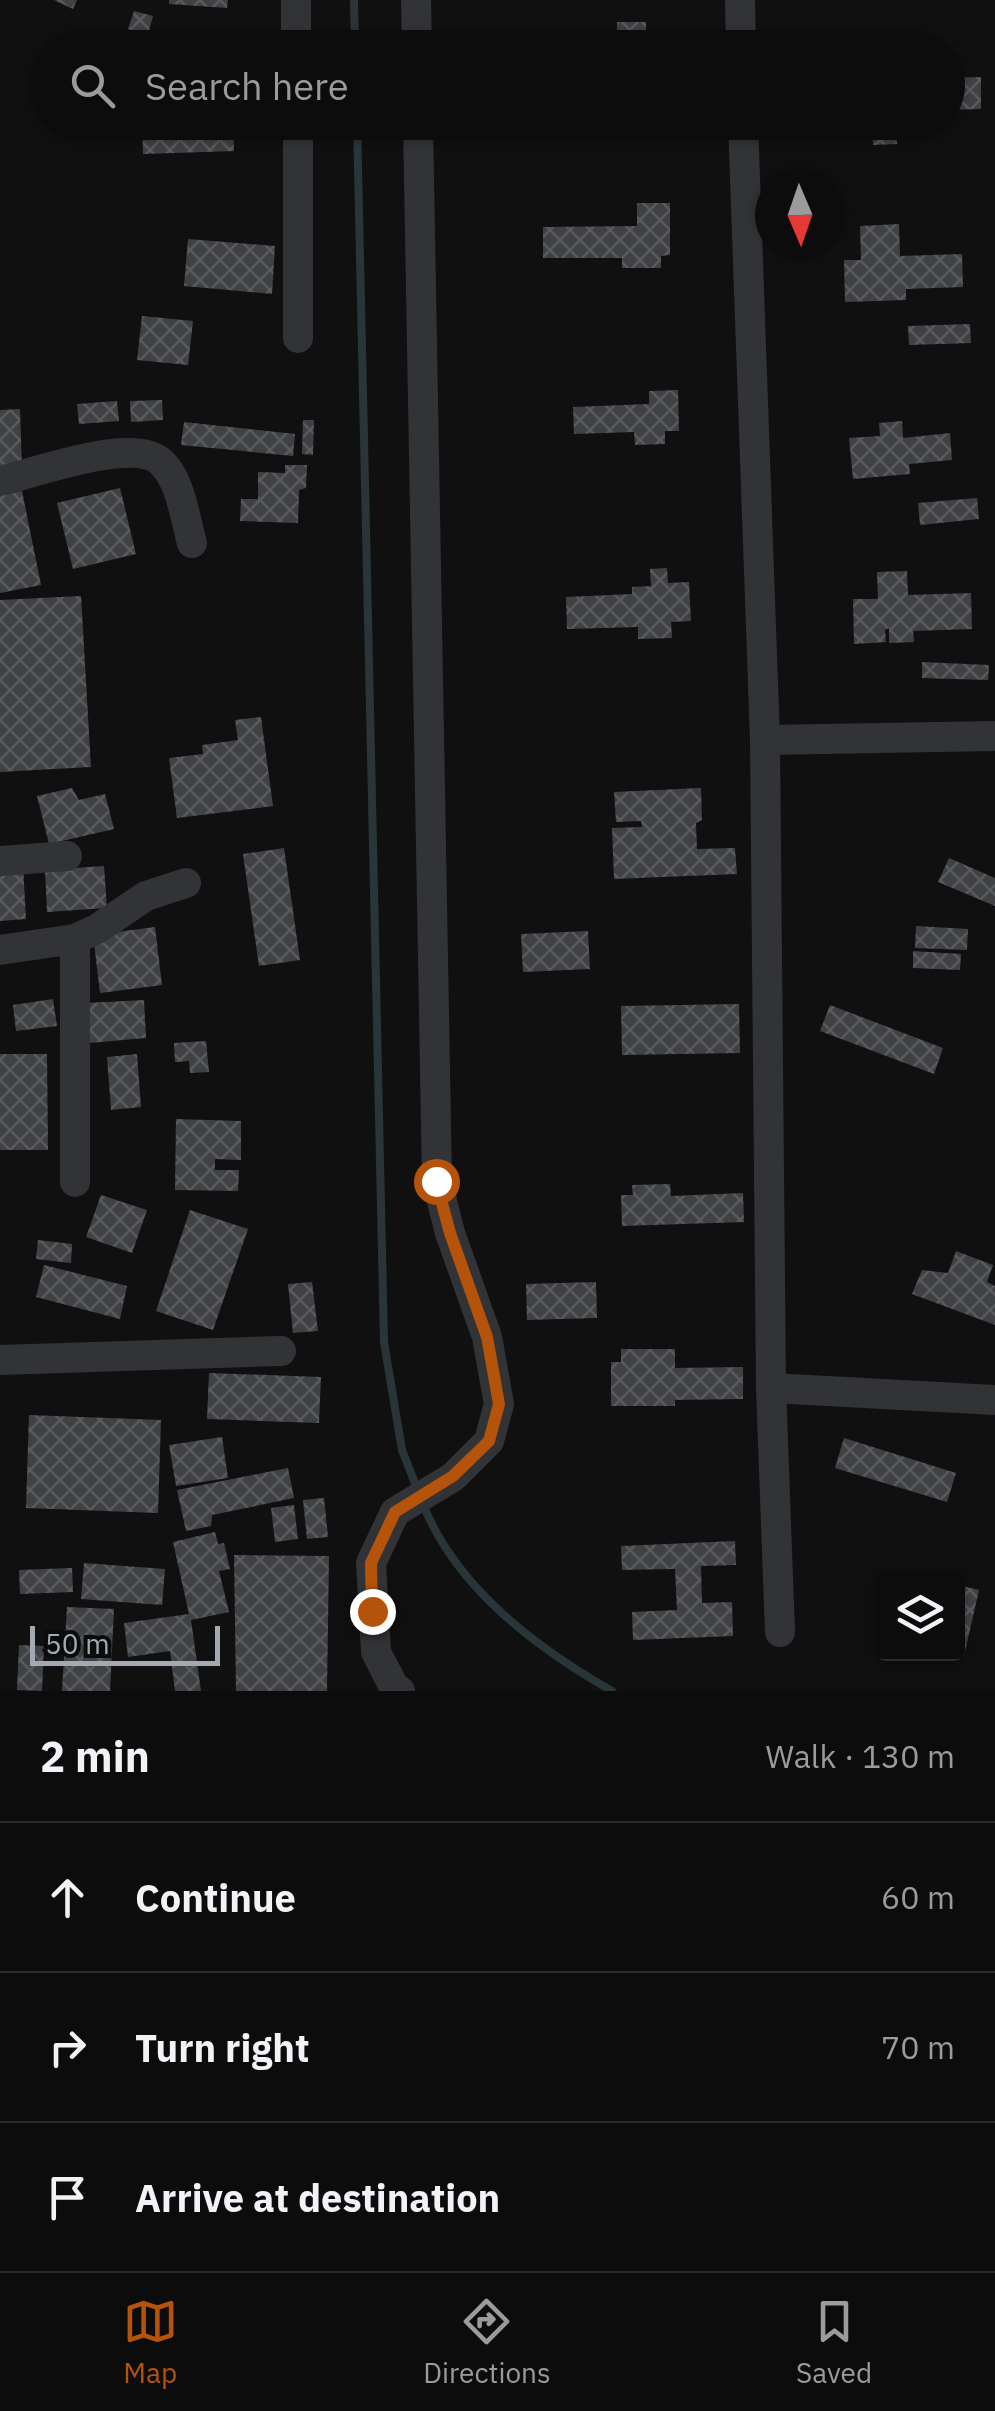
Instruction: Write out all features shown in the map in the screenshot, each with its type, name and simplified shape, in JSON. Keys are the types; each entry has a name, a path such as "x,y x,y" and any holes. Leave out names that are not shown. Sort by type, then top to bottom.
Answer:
{"street":[{"path":"296,0 296,30"},
{"path":"416,0 417,30"},
{"path":"740,0 741,30"},
{"path":"298,140 298,338"},
{"path":"400,1691 394,1688 376,1652 371,1563 395,1512 453,1476 489,1441 499,1404 487,1337 436,1181 418,140"},
{"path":"743,140 765,740 772,1388 780,1632"},
{"path":"0,481 117,452 142,452 160,461 174,480 192,543"},
{"path":"765,740 995,736"},
{"path":"0,861 66,856"},
{"path":"0,950 75,938 97,929 146,896 186,883"},
{"path":"74,1182 75,938"},
{"path":"0,1360 281,1351"},
{"path":"772,1388 995,1400"}],"building":[{"path":"54,0 77,0 73,9"},
{"path":"169,0 228,0 227,8 169,4"},
{"path":"134,11 153,16 149,30 128,29"},
{"path":"617,22 646,22 646,30 617,30"},
{"path":"965,77 981,77 981,109 965,109"},
{"path":"143,140 234,140 234,151 143,154"},
{"path":"873,140 897,140 897,144 873,145"},
{"path":"637,203 670,203 670,255 661,256 661,268 622,268 622,258 543,258 543,227 637,226"},
{"path":"899,224 900,256 962,254 963,287 906,289 906,300 845,302 844,260 861,260 860,226"},
{"path":"188,239 275,246 272,294 184,286"},
{"path":"142,316 193,321 188,365 137,360"},
{"path":"970,324 971,343 909,345 908,326"},
{"path":"678,390 679,431 665,431 665,444 635,445 634,432 574,434 573,407 649,404 649,391"},
{"path":"162,400 163,420 131,422 130,401"},
{"path":"117,401 119,421 79,424 77,404"},
{"path":"20,409 22,470 0,471 0,410"},
{"path":"303,420 314,420 313,455 302,454"},
{"path":"902,421 903,438 950,433 952,460 909,464 910,474 853,479 849,438 880,436 879,423"},
{"path":"184,422 295,434 293,456 181,445"},
{"path":"285,465 307,465 306,488 299,490 298,523 240,521 241,499 258,499 258,472 285,473"},
{"path":"120,488 136,554 73,569 57,503"},
{"path":"22,491 41,585 0,593 0,495"},
{"path":"977,498 979,519 920,525 918,503"},
{"path":"667,568 668,583 689,582 691,621 671,622 672,638 638,639 638,627 567,629 566,597 632,594 632,587 651,586 650,569"},
{"path":"907,571 908,595 971,593 972,629 913,631 914,642 889,643 889,628 885,630 886,642 854,644 853,599 878,599 877,572"},
{"path":"81,596 91,767 0,772 0,600"},
{"path":"922,662 989,665 988,680 922,678"},
{"path":"261,717 273,806 177,818 169,758 203,754 202,745 238,740 235,720"},
{"path":"72,788 79,800 105,794 114,829 49,844 37,796"},
{"path":"701,788 702,820 696,823 697,849 735,848 737,874 614,879 612,828 642,827 641,821 616,822 614,792"},
{"path":"284,848 300,960 259,966 243,854"},
{"path":"949,858 995,878 995,906 938,882"},
{"path":"23,865 26,919 0,921 0,867"},
{"path":"104,866 107,908 47,912 45,870"},
{"path":"916,926 968,929 967,950 915,948"},
{"path":"155,927 162,985 100,993 93,935"},
{"path":"588,931 590,969 523,972 521,934"},
{"path":"913,951 961,954 960,970 913,968"},
{"path":"53,999 57,1026 16,1031 13,1005"},
{"path":"144,1000 146,1038 89,1043 86,1003"},
{"path":"739,1004 740,1053 622,1055 621,1006"},
{"path":"830,1005 943,1048 934,1074 820,1031"},
{"path":"206,1041 209,1072 190,1073 189,1061 175,1062 174,1043"},
{"path":"0,1054 47,1054 48,1150 0,1150"},
{"path":"137,1054 141,1107 111,1110 107,1057"},
{"path":"176,1119 241,1121 241,1160 215,1159 215,1170 239,1170 238,1191 175,1190"},
{"path":"670,1184 671,1196 743,1193 744,1222 622,1226 621,1195 633,1195 632,1185"},
{"path":"101,1195 147,1210 132,1253 86,1237"},
{"path":"190,1210 248,1229 213,1330 156,1311"},
{"path":"38,1240 72,1244 71,1263 36,1259"},
{"path":"956,1251 993,1265 987,1282 995,1286 995,1325 912,1294 922,1270 948,1273"},
{"path":"44,1265 127,1286 120,1319 36,1297"},
{"path":"312,1282 318,1331 293,1333 288,1284"},
{"path":"596,1282 597,1318 527,1320 526,1284"},
{"path":"621,1349 675,1349 675,1368 743,1367 743,1399 675,1400 675,1406 611,1406 611,1362 621,1362"},
{"path":"209,1373 321,1377 319,1423 207,1419"},
{"path":"29,1415 161,1420 158,1513 26,1508"},
{"path":"222,1437 228,1478 176,1486 169,1445"},
{"path":"844,1438 956,1473 947,1502 835,1468"},
{"path":"288,1468 294,1498 212,1515 211,1526 186,1531 177,1490"},
{"path":"324,1498 328,1537 307,1539 303,1500"},
{"path":"294,1505 298,1539 275,1542 271,1508"},
{"path":"215,1532 218,1544 224,1543 230,1569 219,1571 229,1612 191,1620 201,1691 175,1691 170,1651 128,1657 124,1623 189,1614 173,1542"},
{"path":"735,1541 736,1565 701,1566 702,1603 732,1602 733,1636 633,1640 632,1612 677,1610 675,1569 622,1570 621,1546"},
{"path":"234,1555 329,1556 327,1691 236,1691"},
{"path":"84,1563 165,1569 162,1605 81,1599"},
{"path":"72,1568 73,1592 20,1594 19,1570"},
{"path":"965,1587 979,1590 965,1652"},
{"path":"67,1607 114,1609 110,1691 62,1691"},
{"path":"19,1645 44,1646 42,1691 17,1690"}],"waterway":[{"path":"354,0 355,30"},
{"path":"357,140 384,1342 402,1450 418,1491"},
{"path":"423,1504 456,1563 502,1613 555,1655 612,1691"}],"route":[{"path":"372,1611 371,1563 395,1512 453,1476 489,1441 499,1404 487,1337 436,1181"}]}
